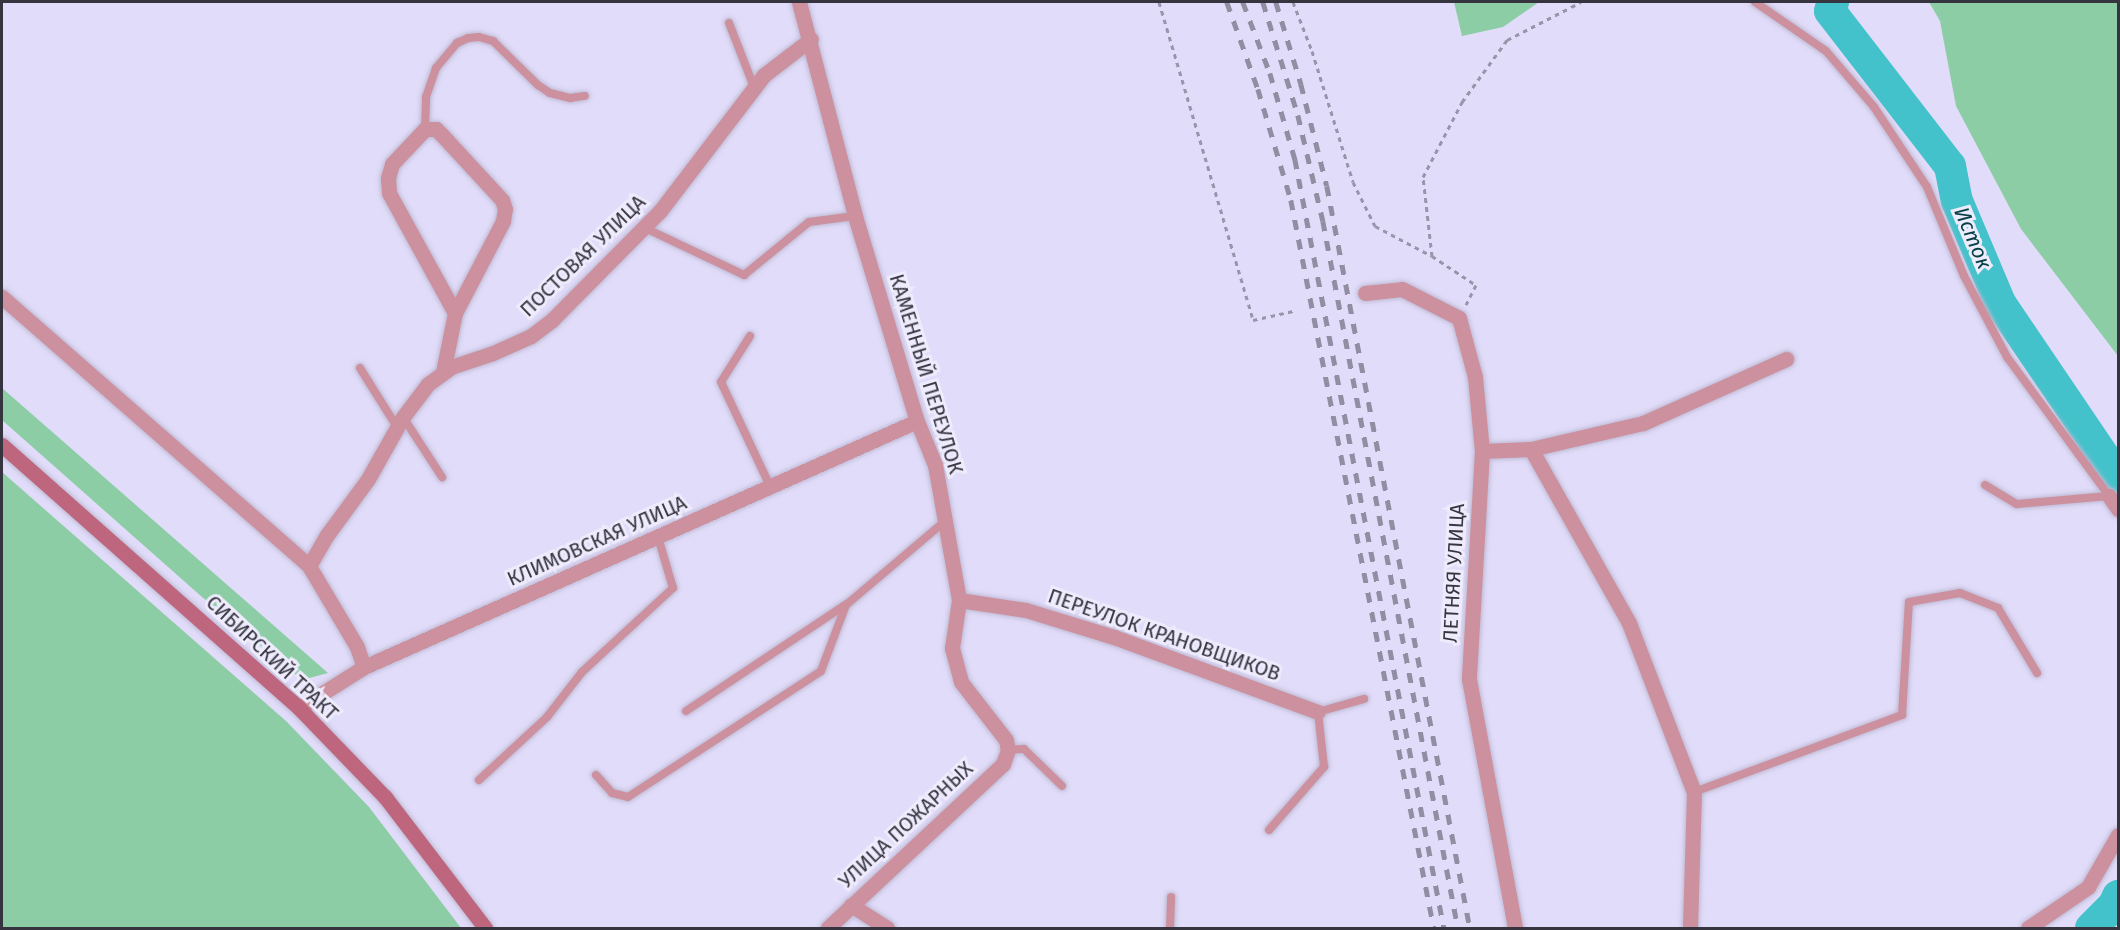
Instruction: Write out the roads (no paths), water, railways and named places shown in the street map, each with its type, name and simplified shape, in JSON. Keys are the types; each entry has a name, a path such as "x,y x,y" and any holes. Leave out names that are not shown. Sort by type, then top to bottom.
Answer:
{"main road":[{"name":"СИБИРСКИЙ ТРАКТ","path":"2,445 299,708 385,797 485,928"}],"street":[{"name":"КАМЕННЫЙ ПЕРЕУЛОК","path":"799,2 811,39 855,216 917,421 935,465 959,600 952,648 961,682 1006,740 1008,750"},
{"name":"ПОСТОВАЯ УЛИЦА","path":"309,566 327,535 368,479 400,422 428,384 443,372 493,353 540,330 645,228 693,172 754,87 775,64 811,39"},
{"path":"443,372 454,313 503,221 505,209 502,200 436,129 425,129 392,164 388,178 389,193 454,313"},
{"name":"ЛЕТНЯЯ УЛИЦА","path":"1365,292 1402,289 1459,318 1475,377 1482,451 1469,679 1515,928"},
{"path":"2,297 309,566 357,647 364,667"},
{"path":"1482,451 1531,449 1643,423 1786,359"},
{"name":"КЛИМОВСКАЯ УЛИЦА","path":"299,708 364,667 917,421"},
{"path":"1531,449 1629,622 1694,792 1690,928"},
{"path":"2109,496 2118,509"},
{"name":"ПЕРЕУЛОК КРАНОВЩИКОВ","path":"959,600 1026,610 1103,634 1318,712"},
{"name":"УЛИЦА ПОЖАРНЫХ","path":"828,928 1003,764 1008,750"},
{"path":"2028,928 2088,887 2118,835"},
{"path":"851,905 886,928"}],"lane":[{"path":"1755,2 1826,51 1874,107 1927,187 1964,276 2007,357 2109,496"},
{"path":"729,23 754,87"},
{"path":"425,129 426,97 436,68 457,43 468,38 479,37 493,41 538,85 550,93 570,98 585,96"},
{"path":"645,228 744,276 809,222 855,216"},
{"path":"750,336 721,382 770,486"},
{"path":"360,368 442,477"},
{"path":"1985,485 2017,504 2109,496"},
{"path":"686,711 846,605 945,522"},
{"path":"479,780 548,717 582,672 673,588 658,537"},
{"path":"1694,792 1902,715 1909,602 1960,593 1998,608 2037,673"},
{"path":"596,775 612,793 628,797 821,671 846,605"},
{"path":"1269,830 1324,767 1318,712 1364,699"},
{"path":"1008,750 1024,749 1062,786"},
{"path":"1170,928 1171,897"}],"waterway":[{"name":"Исток","path":"1833,2 1830,11 1950,166 1957,201 2000,303 2118,477"},
{"name":"Исток","path":"2091,928 2114,905 2118,896"}],"railway":[{"path":"1227,2 1258,89 1291,200 1434,928"},
{"path":"1243,2 1270,73 1295,159 1444,928"},
{"path":"1263,2 1298,115 1323,221 1458,928"},
{"path":"1276,2 1301,84 1327,186 1470,928"}]}
